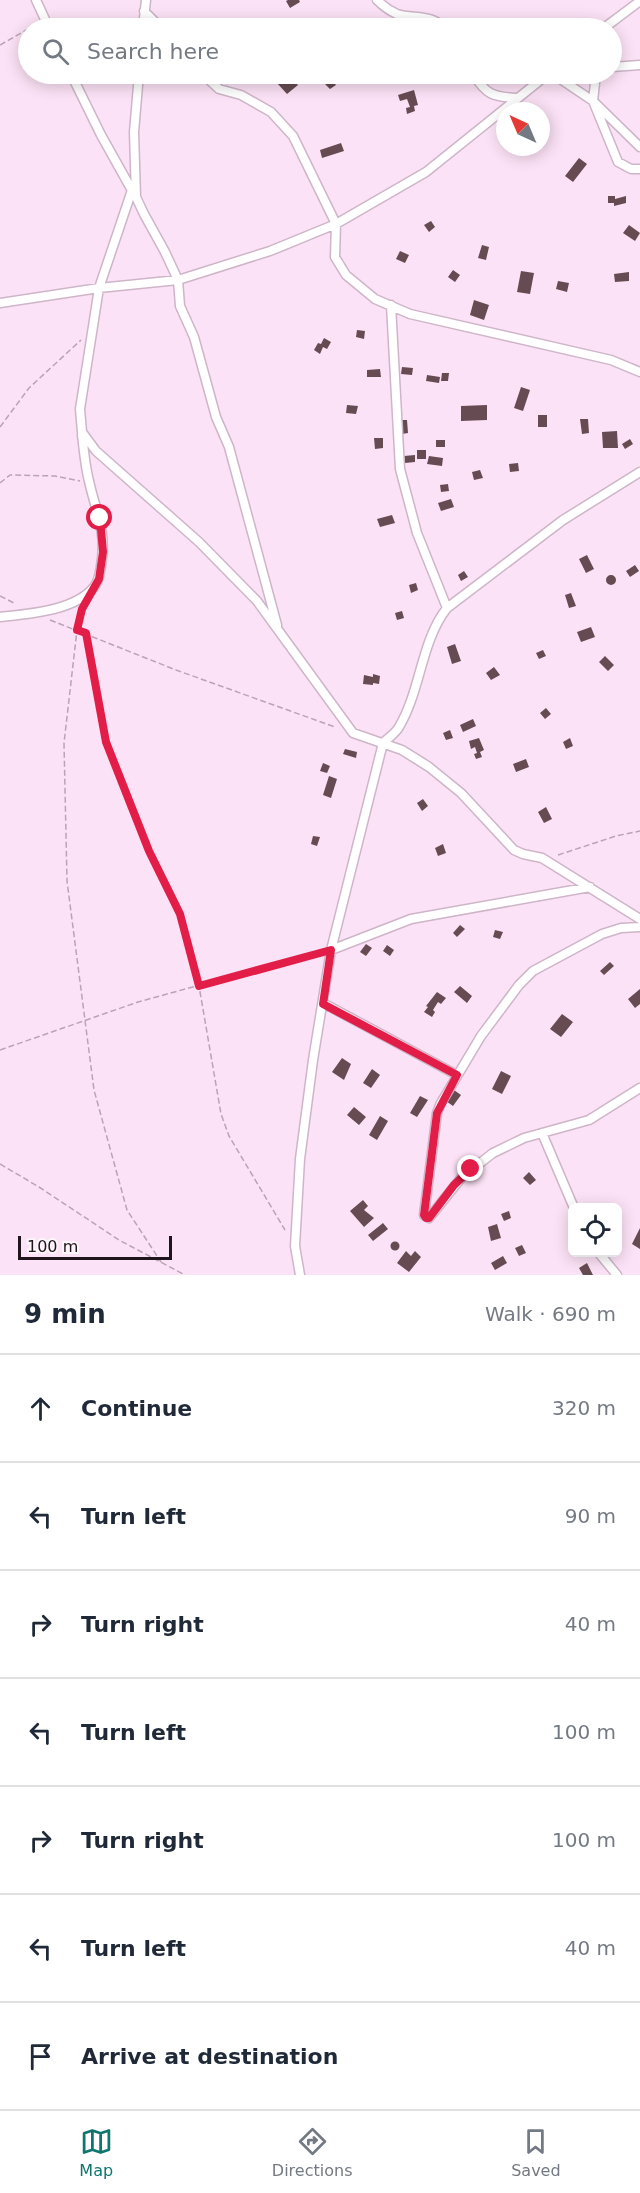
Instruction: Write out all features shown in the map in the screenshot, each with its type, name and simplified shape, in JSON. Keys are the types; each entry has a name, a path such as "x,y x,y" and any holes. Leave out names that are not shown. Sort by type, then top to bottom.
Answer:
{"street":[{"path":"36,0 45,18"},
{"path":"144,18 146,0"},
{"path":"377,0 385,8 398,14 420,18"},
{"path":"618,18 640,1"},
{"path":"144,11 151,18"},
{"path":"622,66 640,65"},
{"path":"76,84 178,280 180,306 194,337 216,417 229,447 279,632"},
{"path":"0,617 34,614 78,600 94,588 99,579 103,552 102,529 89,484 80,409 99,288 134,193 134,132 138,84"},
{"path":"214,84 219,89 241,95 256,103 281,121 302,152 336,224 335,257 346,275 375,298 410,314 611,360 640,372"},
{"path":"480,84 489,94 499,98 517,98"},
{"path":"0,303 99,288 178,280 270,251 336,224 426,172 535,84"},
{"path":"568,84 593,102 640,147"},
{"path":"595,84 593,102 618,162 631,169 640,169"},
{"path":"391,305 400,469 417,533 447,608"},
{"path":"82,432 96,451 220,563 257,602 353,733 409,753 462,793 514,850 546,860 640,919"},
{"path":"300,1275 295,1246 305,1118 331,950 382,743 398,729 412,698 436,622 447,608 563,519 640,472"},
{"path":"331,950 411,919 590,887"},
{"path":"640,927 621,928 602,934 533,971 519,985 457,1075 437,1113 424,1215 429,1218 454,1185 480,1162 503,1147 589,1120 640,1088"},
{"path":"323,1004 457,1075"},
{"path":"542,1133 572,1203"},
{"path":"602,1257 617,1275"}],"path":[{"path":"0,45 18,35"},
{"path":"0,427 29,388 92,330"},
{"path":"0,483 10,475 56,476 89,484"},
{"path":"82,609 77,630 64,754 67,881 94,1090 127,1210 161,1262"},
{"path":"34,614 176,670 353,733"},
{"path":"86,633 106,742 149,851 180,914 199,986 220,1114 229,1136 295,1246"},
{"path":"546,860 616,836 640,831"},
{"path":"0,1050 138,1002 331,950"},
{"path":"0,1164 119,1240 185,1275"}],"building":[{"path":"299,0 300,2 290,8 286,1"},
{"path":"278,84 298,85 287,94"},
{"path":"325,84 336,85 330,89"},
{"path":"414,90 418,105 414,106 415,111 407,114 406,108 410,107 407,99 400,101 398,95"},
{"path":"341,143 344,151 322,158 320,150"},
{"path":"579,158 587,164 573,182 565,176"},
{"path":"608,196 615,196 615,199 626,196 626,203 614,206 614,203 608,203"},
{"path":"431,221 435,227 429,232 424,225"},
{"path":"629,225 640,233 635,241 623,233"},
{"path":"482,245 489,247 486,260 478,258"},
{"path":"400,251 409,255 405,263 396,259"},
{"path":"453,270 460,275 455,282 448,277"},
{"path":"521,271 534,273 530,294 517,292"},
{"path":"629,272 629,281 615,282 614,274"},
{"path":"558,281 569,283 567,292 556,289"},
{"path":"474,300 489,305 484,320 470,315"},
{"path":"357,330 365,331 364,339 356,337"},
{"path":"324,338 331,342 327,349 323,347 320,354 314,350"},
{"path":"402,367 413,368 412,375 401,374"},
{"path":"380,369 381,377 367,377 367,370"},
{"path":"442,373 449,373 448,381 441,381"},
{"path":"427,375 440,377 439,383 426,381"},
{"path":"521,387 530,390 523,411 514,408"},
{"path":"347,405 358,406 356,414 346,413"},
{"path":"487,405 487,420 461,421 461,406"},
{"path":"538,415 547,415 547,427 538,427"},
{"path":"580,419 588,419 589,433 582,434"},
{"path":"400,420 407,420 408,433 402,434"},
{"path":"617,431 618,448 603,448 602,432"},
{"path":"374,438 383,438 383,448 375,449"},
{"path":"630,439 633,444 625,449 622,444"},
{"path":"436,440 445,440 445,447 436,447"},
{"path":"417,450 426,450 426,459 417,459"},
{"path":"415,455 415,462 405,463 404,456"},
{"path":"429,456 443,458 442,466 427,464"},
{"path":"518,463 519,471 510,472 509,464"},
{"path":"480,470 483,478 474,480 472,472"},
{"path":"448,484 449,491 441,492 440,485"},
{"path":"451,499 454,507 441,511 438,503"},
{"path":"392,515 395,523 380,527 377,519"},
{"path":"587,555 594,569 586,573 579,559"},
{"path":"635,565 639,571 630,577 626,571"},
{"path":"464,571 468,577 461,581 458,575"},
{"path":"611,575 616,580 611,585 606,580"},
{"path":"416,583 418,590 411,593 409,585"},
{"path":"571,593 576,606 569,608 565,595"},
{"path":"402,611 404,618 397,620 395,613"},
{"path":"591,627 595,637 581,642 577,632"},
{"path":"455,644 461,661 452,664 447,647"},
{"path":"543,650 546,656 539,659 536,653"},
{"path":"605,656 614,665 608,671 599,662"},
{"path":"494,667 500,675 491,680 486,673"},
{"path":"373,674 380,676 379,684 363,684 364,675 373,677"},
{"path":"546,708 551,714 545,719 540,713"},
{"path":"473,719 476,726 463,732 460,725"},
{"path":"450,730 453,738 446,740 443,733"},
{"path":"479,738 484,750 480,752 482,757 476,759 475,747 471,749 469,741"},
{"path":"570,738 573,746 566,749 563,742"},
{"path":"345,749 357,752 356,758 343,754"},
{"path":"526,759 529,767 516,772 513,764"},
{"path":"323,763 330,766 327,773 320,771"},
{"path":"329,776 337,779 331,798 323,795"},
{"path":"423,799 428,806 422,811 417,803"},
{"path":"546,807 552,819 544,823 538,812"},
{"path":"313,836 320,837 317,846 311,844"},
{"path":"443,844 446,853 438,856 435,848"},
{"path":"460,925 465,929 457,937 453,933"},
{"path":"495,930 503,932 500,939 493,937"},
{"path":"366,944 372,948 366,956 360,952"},
{"path":"387,945 394,950 390,956 383,951"},
{"path":"610,962 614,966 604,975 600,971"},
{"path":"460,986 472,996 467,1003 454,992"},
{"path":"640,989 640,1004 635,1008 628,999"},
{"path":"437,992 446,998 441,1004 438,1002 432,1017 424,1012"},
{"path":"562,1014 573,1022 561,1037 550,1029"},
{"path":"342,1058 351,1064 344,1080 332,1072"},
{"path":"372,1069 380,1075 371,1088 363,1083"},
{"path":"501,1071 511,1076 502,1094 492,1089"},
{"path":"454,1090 461,1095 453,1106 446,1101"},
{"path":"420,1096 428,1100 417,1117 410,1113"},
{"path":"354,1107 366,1117 359,1125 347,1115"},
{"path":"380,1116 388,1121 377,1140 369,1135"},
{"path":"529,1172 536,1180 530,1185 523,1178"},
{"path":"363,1200 368,1206 364,1210 374,1218 364,1227 350,1211"},
{"path":"509,1211 511,1218 504,1221 501,1214"},
{"path":"383,1223 388,1229 373,1241 368,1235"},
{"path":"497,1224 501,1238 491,1241 488,1227"},
{"path":"640,1228 640,1249 632,1244"},
{"path":"395,1241 400,1246 395,1251 390,1246"},
{"path":"522,1245 526,1253 519,1256 515,1248"},
{"path":"406,1251 411,1256 415,1251 421,1257 409,1272 397,1263"},
{"path":"503,1256 507,1263 495,1270 491,1263"},
{"path":"587,1263 593,1275 583,1275 579,1268"}],"route":[{"path":"100,518 103,552 99,579 82,609 77,630 86,633 106,742 149,851 180,914 199,986 331,950 323,1004 457,1075 437,1113 424,1215 426,1218 429,1218 454,1185 471,1169"}]}
